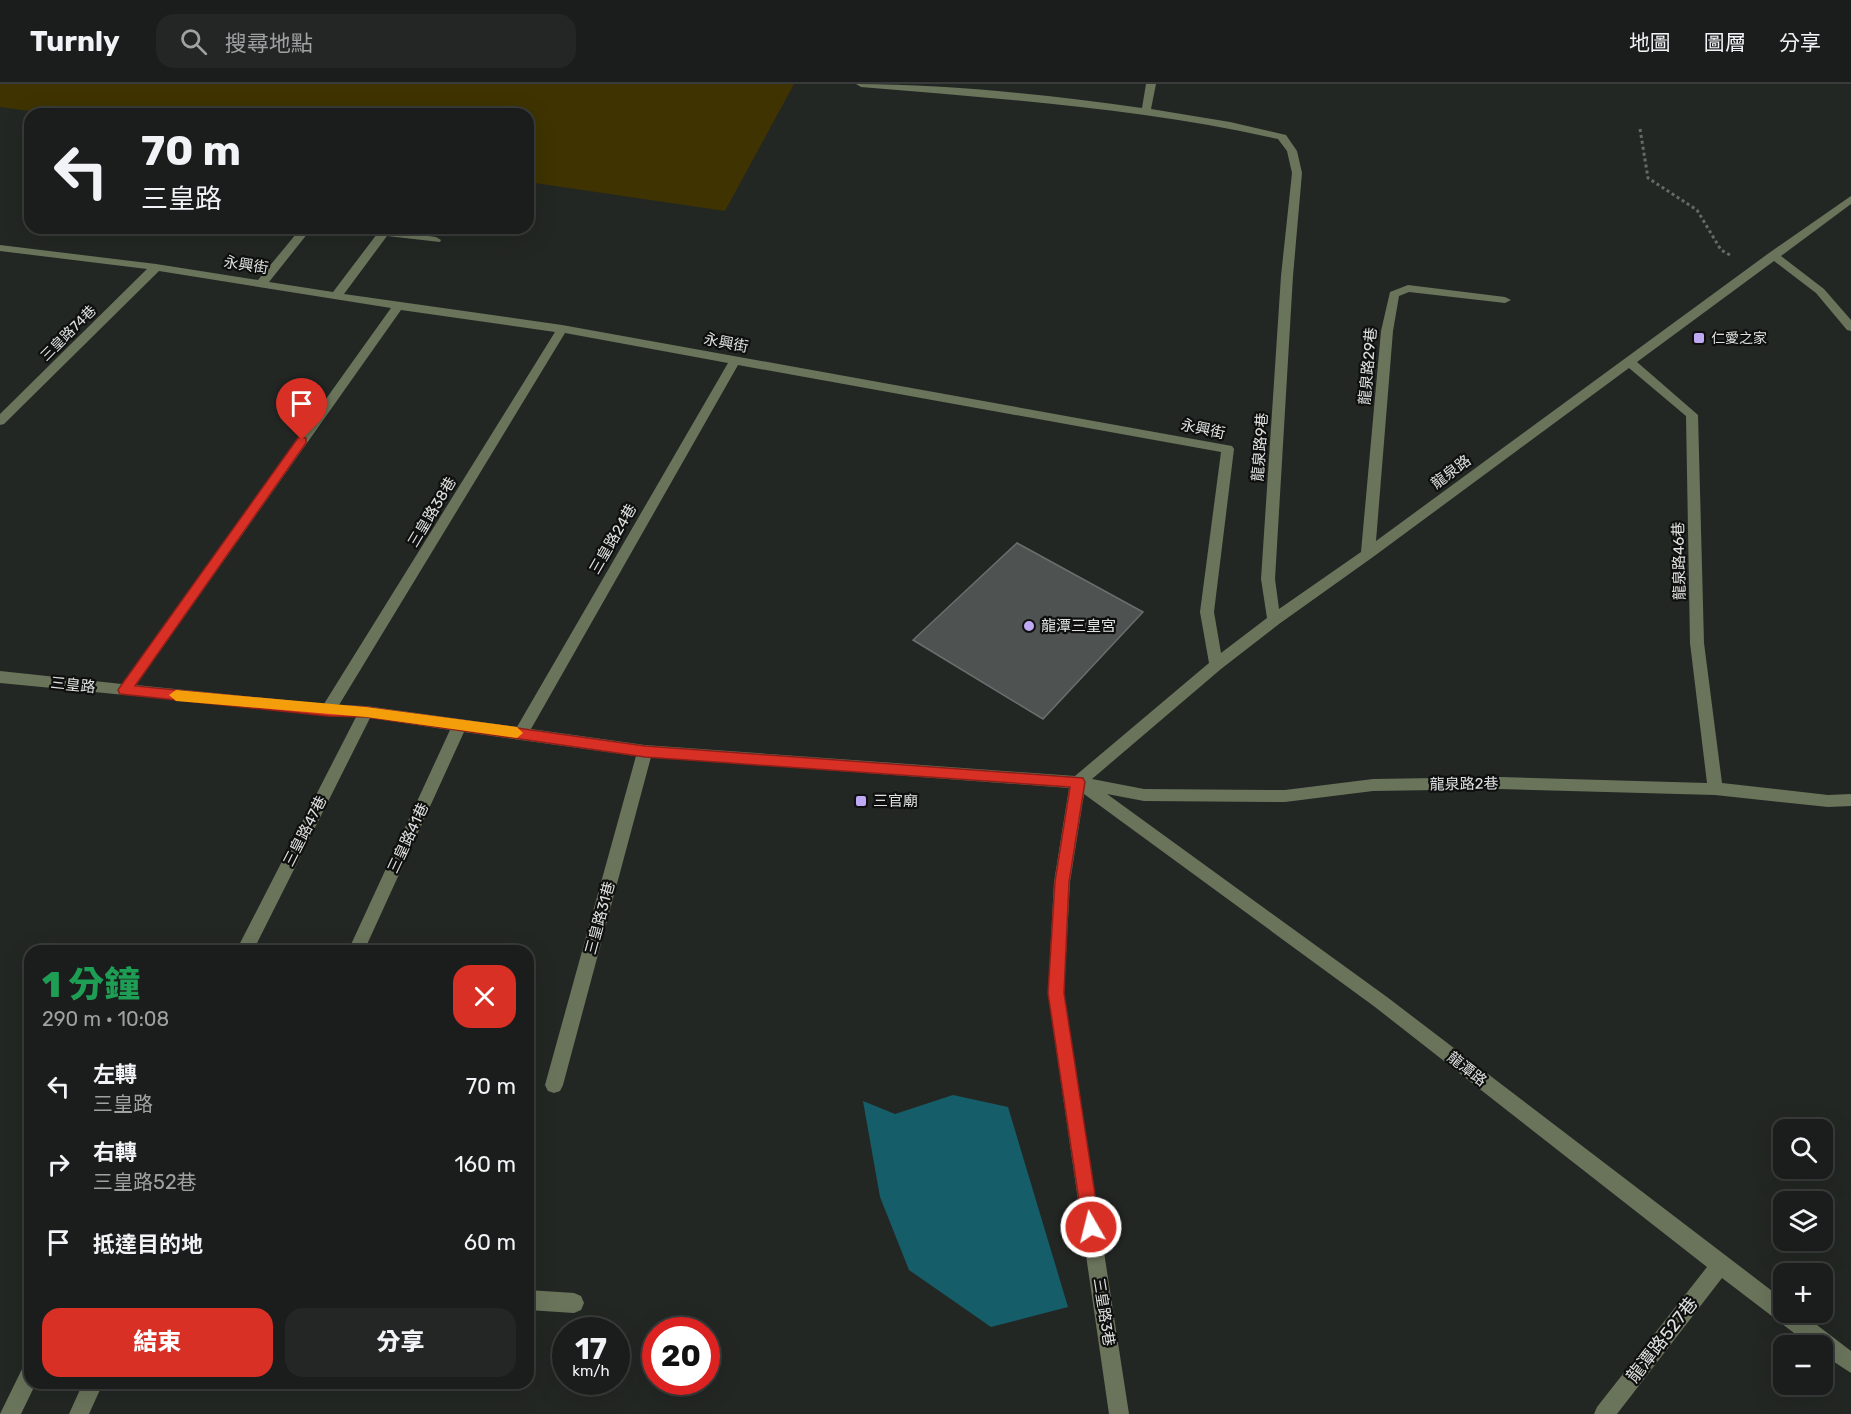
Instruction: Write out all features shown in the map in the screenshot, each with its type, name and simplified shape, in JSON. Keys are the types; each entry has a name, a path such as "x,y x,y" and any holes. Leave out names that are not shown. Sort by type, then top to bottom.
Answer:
{"street":[{"path":"861,84 1146,111 1151,84"},
{"name":"龍泉路9巷","path":"1146,111 1233,125 1282,137 1292,151 1297,173 1287,276 1268,579 1274,620"},
{"name":"龍泉路","path":"1078,782 1216,665 1274,620 1368,554 1851,199"},
{"path":"261,284 302,234"},
{"path":"336,296 382,234"},
{"path":"401,234 436,240"},
{"name":"永興街","path":"0,248 156,267 398,306 562,329 734,362 1228,449 1207,612 1216,665"},
{"path":"1773,255 1820,291 1851,327"},
{"name":"三皇路74巷","path":"0,421 156,267"},
{"name":"龍泉路29巷","path":"1368,554 1387,331 1394,294 1408,288 1505,300"},
{"path":"125,690 398,306"},
{"name":"三皇路38巷","path":"328,710 562,329"},
{"name":"龍泉路46巷","path":"1628,361 1692,415 1697,643 1715,789"},
{"name":"三皇路24巷","path":"521,733 734,362"},
{"name":"三皇路","path":"0,677 366,712 645,751 1078,782"},
{"name":"三皇路47巷","path":"247,945 366,712"},
{"name":"三皇路41巷","path":"359,945 460,725"},
{"name":"三皇路31巷","path":"554,1085 645,751"},
{"name":"龍泉路2巷","path":"1078,782 1144,795 1285,796 1372,785 1500,783 1715,789 1828,801 1851,800"},
{"name":"龍潭路","path":"1078,782 1381,1002 1720,1266 1851,1363"},
{"name":"三皇路3巷","path":"1078,782 1062,882 1056,993 1119,1414"},
{"name":"龍潭路527巷","path":"1604,1414 1720,1266"},
{"path":"534,1300 574,1303"},
{"path":"10,1414 24,1386"},
{"path":"79,1414 90,1389"}],"path":[{"path":"1640,129 1648,178 1697,210 1721,250 1754,269"}],"shaded area":[{"path":"0,84 794,84 725,211 534,183 534,108 24,108 24,110 0,107"}],"water":[{"path":"953,1095 1008,1107 1068,1307 991,1327 909,1270 880,1197 863,1101 895,1114"}],"building":[{"name":"龍潭三皇宮","path":"1017,543 1143,612 1043,719 913,640"}],"slow traffic":[{"path":"176,695 366,712 517,733"}],"place":[{"name":"仁愛之家","path":"1699,338"},
{"name":"龍潭三皇宮","path":"1029,626"},
{"name":"三官廟","path":"861,801"}],"route":[{"path":"302,440 125,690 366,712 645,751 1078,782 1062,882 1056,993 1091,1227"}]}
